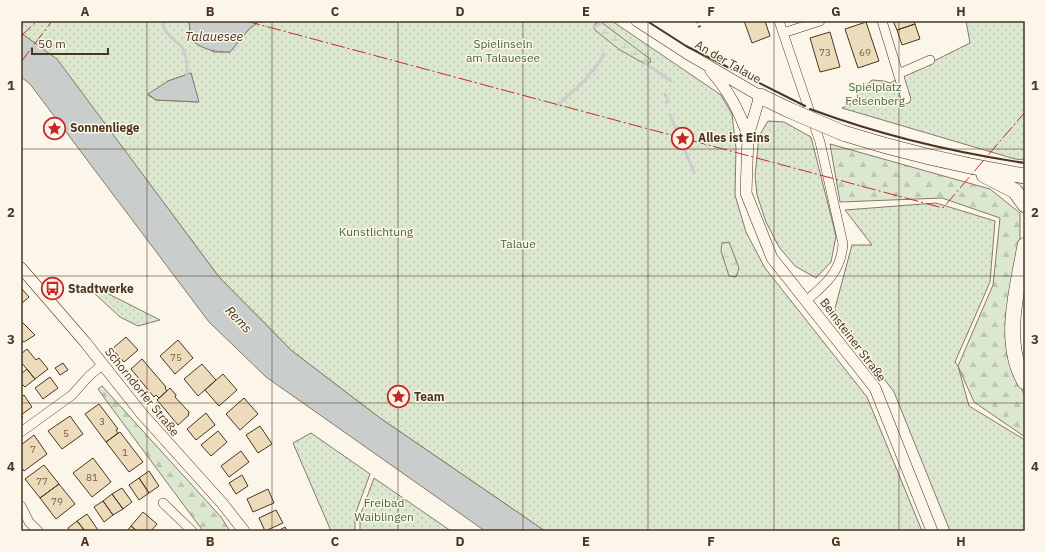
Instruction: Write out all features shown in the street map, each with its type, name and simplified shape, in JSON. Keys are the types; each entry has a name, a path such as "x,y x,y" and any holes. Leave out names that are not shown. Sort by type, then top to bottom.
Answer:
{"highway":[{"path":"760,96 843,133 880,144 961,164 1025,176"},
{"path":"961,164 1015,191 1025,205"},
{"path":"1025,245 1013,329 1016,359 1025,382"}],"street":[{"name":"An der Talaue","path":"637,21 703,63 760,96 748,136 746,193 772,258 807,300"},
{"name":"Beinsteiner Straße","path":"779,21 820,142 843,244 842,254 834,275 807,300 875,388 932,531"},
{"path":"783,33 820,21"},
{"path":"882,21 906,99"},
{"path":"898,74 930,60"},
{"path":"703,63 725,87 738,109 748,136"},
{"name":"Schorndorfer Straße","path":"21,268 85,342 102,365 178,456 222,503 244,531"},
{"path":"21,432 72,395 89,376 102,365"},
{"path":"163,503 192,531"},
{"path":"21,506 29,522 38,531"}],"green space":[{"name":"Talaue","path":"21,21 189,21 191,40 214,52 230,52 250,28 260,21 612,21 721,95 732,114 736,148 735,195 746,232 765,268 867,397 922,531 545,531 380,418 292,351 219,277 57,60 21,33","holes":["191,73 198,102 156,100 148,95 168,81"]},
{"name":"Spielplatz Felsenberg","path":"966,21 1025,21 1025,160 1015,159 842,108 858,100 857,93 872,80 890,83 970,43"},
{"path":"601,22 650,59 651,62 645,64 620,50 596,31 593,27 596,23"},
{"path":"768,121 784,122 811,137 836,236 831,262 816,278 795,266 779,247 766,222 757,195 755,176 759,136"},
{"path":"830,144 990,189 1020,213 1020,243 1005,323 1011,368 1025,396 1025,437 974,402 958,366 993,285 1000,218 942,198 840,202"},
{"path":"936,203 995,221 990,282 955,362 958,366 969,406 1025,440 1025,531 950,531 894,392 834,312 852,245 872,245 845,210"},
{"path":"729,242 739,268 736,277 729,276 721,251 722,243"},
{"path":"93,286 160,320 138,326 120,317 93,292"},
{"path":"102,386 221,517 230,531 203,531 98,389"},
{"path":"311,433 370,474 355,515 355,531 331,531 293,443"},
{"name":"Freibad Waiblingen","path":"374,478 451,531 360,531 360,516"}],"water":[{"name":"Talauesee","path":"189,21 260,21 250,28 230,52 219,52 209,50 191,40"},
{"name":"Rems","path":"21,33 57,59 219,277 292,351 380,418 545,531 485,531 266,377 209,322 30,84 21,77"},
{"path":"191,73 199,102 156,100 148,94 168,81"}],"building":[{"path":"744,21 765,21 770,36 752,43"},
{"path":"893,21 914,21 915,24 897,30"},
{"path":"866,22 879,61 858,68 845,29"},
{"path":"915,24 920,39 902,45 897,30"},
{"path":"830,32 840,67 820,72 810,38"},
{"path":"21,288 29,297 21,304"},
{"path":"21,321 35,335 24,342 21,339"},
{"path":"126,337 138,350 124,362 112,349"},
{"path":"178,340 193,358 175,374 160,356"},
{"path":"27,349 36,360 39,358 48,369 35,379 21,362 21,354"},
{"path":"142,359 166,387 165,388 167,391 159,398 156,395 154,397 131,369"},
{"path":"63,363 68,370 60,375 55,368"},
{"path":"202,364 216,380 198,396 184,379"},
{"path":"27,369 35,379 25,387 23,385 21,387 21,374"},
{"path":"223,374 237,390 219,406 205,390"},
{"path":"50,377 58,388 43,399 35,388"},
{"path":"170,388 176,395 175,397 189,412 188,416 178,425 157,400"},
{"path":"24,395 32,407 21,415 21,398"},
{"path":"244,398 258,414 240,430 226,414"},
{"path":"99,404 118,429 116,430 118,433 106,442 85,414"},
{"path":"206,413 215,425 196,440 187,429"},
{"path":"70,416 83,434 62,449 48,431"},
{"path":"260,426 272,444 258,453 246,435"},
{"path":"218,431 227,442 211,456 201,445"},
{"path":"120,432 143,462 129,472 106,442"},
{"path":"34,435 47,454 24,471 21,467 21,445"},
{"path":"241,451 249,462 229,477 221,466"},
{"path":"93,458 111,482 92,497 73,473"},
{"path":"44,465 59,484 40,498 25,479"},
{"path":"149,471 159,486 149,493 139,478"},
{"path":"242,475 248,486 236,494 229,483"},
{"path":"139,478 149,493 139,500 129,485"},
{"path":"59,484 75,504 56,519 40,498"},
{"path":"122,488 132,502 123,509 112,494"},
{"path":"268,489 274,503 253,512 247,499"},
{"path":"112,494 123,509 113,515 103,501"},
{"path":"103,501 113,515 104,522 94,507"},
{"path":"276,510 283,523 265,531 259,518"},
{"path":"143,512 157,524 151,531 137,531 131,526"},
{"path":"87,514 98,530 85,531 77,521"},
{"path":"77,521 85,531 70,531 68,528"},
{"path":"131,526 137,531 127,531"},
{"path":"285,527 287,531 278,531"}],"waterway":[{"path":"21,27 25,21"},
{"path":"163,21 166,32 183,49 186,60 187,75"},
{"path":"594,27 601,23"},
{"path":"557,106 589,75 600,62 604,54"},
{"path":"645,63 671,81"},
{"path":"665,94 668,100 666,103"},
{"path":"670,115 694,172"}],"hedge":[{"path":"697,21 700,28"}],"wall":[{"path":"647,21 686,46 805,106"},
{"path":"810,109 863,127 916,142 970,154 1025,163"}],"power":[{"path":"21,36 37,21"},
{"path":"21,62 52,21"},
{"path":"246,21 943,208 1025,112"}],"place":[{"name":"Sonnenliege","path":"54,128"},
{"name":"Alles ist Eins","path":"682,138"},
{"name":"Stadtwerke","path":"52,289"},
{"name":"Team","path":"398,397"}],"park label":[{"name":"Spielinseln am Talauesee","path":"503,51"},
{"name":"Kunstlichtung","path":"376,232"}]}
